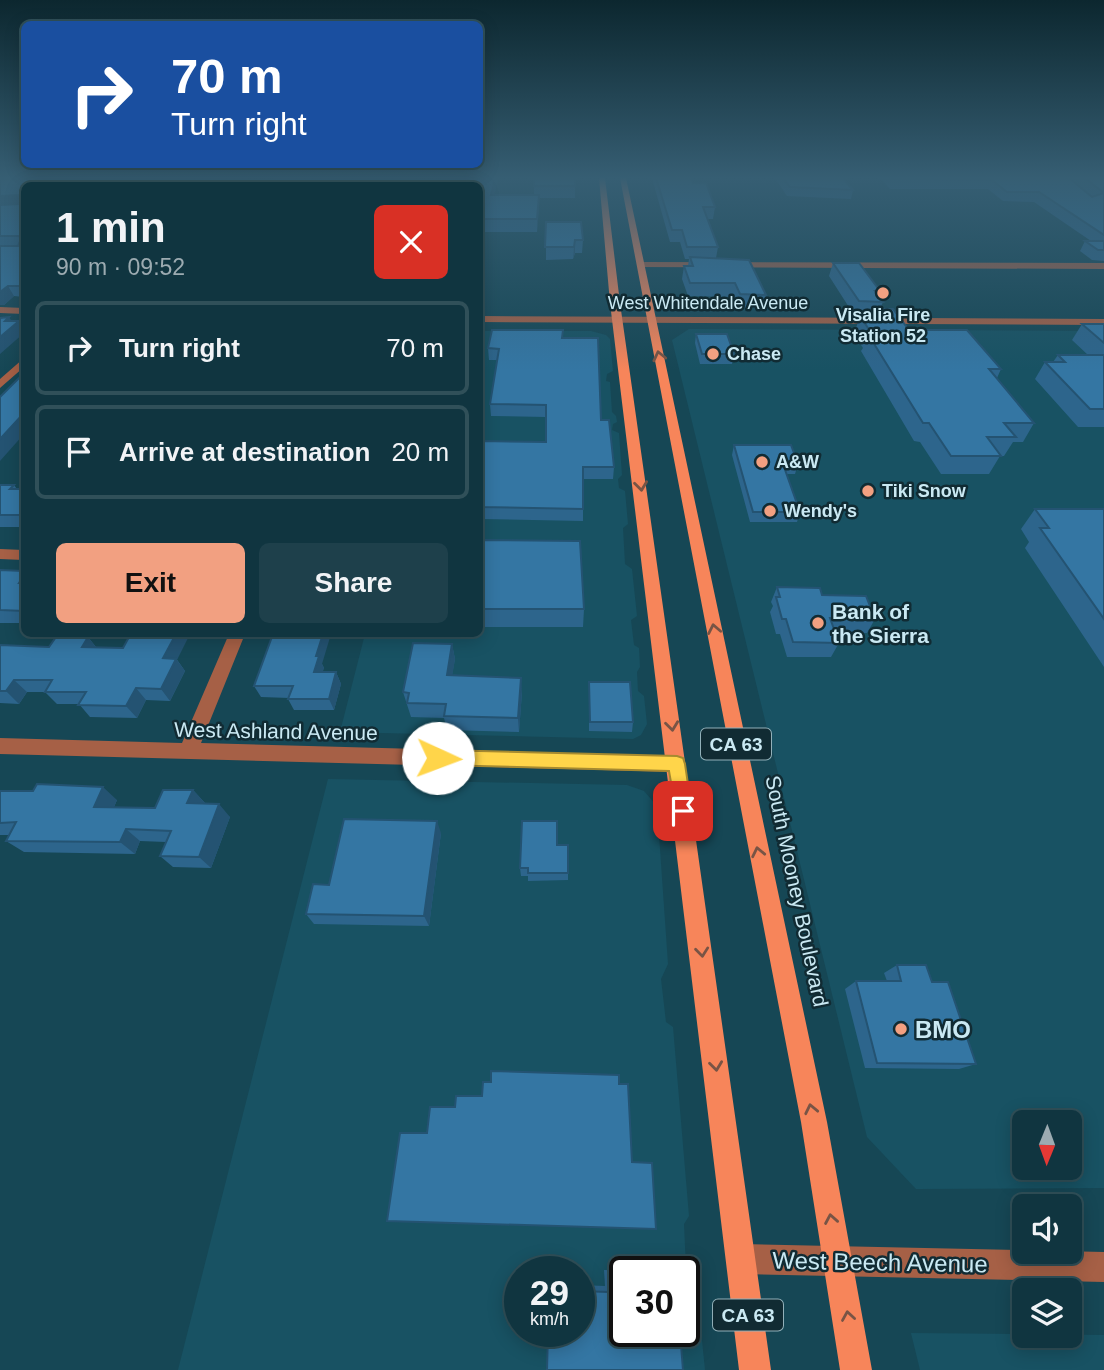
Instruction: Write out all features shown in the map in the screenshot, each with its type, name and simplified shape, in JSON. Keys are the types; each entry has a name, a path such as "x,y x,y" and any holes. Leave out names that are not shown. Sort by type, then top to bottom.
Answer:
{"main road":[{"name":"CA 63","path":"609,242 755,1370"},
{"name":"South Mooney Boulevard","path":"635,242 814,1122 856,1370"}],"street":[{"path":"640,265 1104,266"},
{"path":"0,310 21,311"},
{"name":"West Whitendale Avenue","path":"483,319 1104,322"},
{"path":"0,385 21,364"},
{"path":"0,554 21,555"},
{"path":"188,751 236,637"},
{"name":"West Ashland Avenue","path":"0,746 677,764"},
{"name":"West Beech Avenue","path":"741,1259 1104,1267"}],"shaded area":[{"path":"689,329 1104,331 1104,1188 916,1189 867,1137 672,340"},
{"path":"483,331 591,331 606,335 610,339 613,371 607,374 606,381 610,382 612,412 617,422 613,424 612,430 619,433 622,475 618,479 619,488 625,491 628,524 623,528 625,564 632,569 637,616 631,620 634,645 639,648 638,691 644,696 647,724 641,735 633,739 340,732 364,637 483,637"},
{"path":"328,779 627,785 644,791 657,806 668,964 661,979 666,1022 673,1027 689,1216 684,1224 685,1256 609,1256 609,1347 700,1347 700,1321 705,1370 178,1370"},
{"path":"911,1333 1012,1334 1012,1348 1082,1348 1082,1335 1104,1335 1104,1370 920,1370"}],"building":[{"path":"21,242 21,286 8,286 0,292 0,246 18,246"},
{"path":"545,242 575,242 574,247 545,247"},
{"path":"686,242 716,242 718,247 687,247"},
{"path":"1086,242 1104,242 1104,250 1098,250"},
{"path":"690,257 749,260 766,295 740,294 735,283 690,283 684,266 693,266"},
{"path":"833,263 859,263 880,291 875,291 883,302 859,301"},
{"path":"868,309 893,309 909,330 967,330 1001,369 989,369 1034,423 1004,423 1016,437 987,437 1001,456 951,456 929,423 923,423 868,334 872,334 860,316 872,316"},
{"path":"9,317 5,321 19,321 0,337 0,318"},
{"path":"1082,324 1104,324 1104,343"},
{"path":"492,330 563,330 562,338 598,338 601,420 609,420 614,467 583,467 583,509 483,507 483,441 546,442 546,405 490,404 499,349 488,348"},
{"path":"696,334 727,334 734,354 702,354"},
{"path":"1058,355 1104,355 1104,409 1090,409 1045,362 1065,362"},
{"path":"21,376 21,416 0,439 0,397"},
{"path":"734,445 791,445 798,464 783,464 800,512 753,512"},
{"path":"0,485 14,485 10,489 21,489 21,515 0,515"},
{"path":"1035,509 1104,509 1104,619 1040,528 1049,528"},
{"path":"483,540 580,541 584,609 483,609"},
{"path":"0,570 21,571 21,611 0,610"},
{"path":"777,587 820,588 822,595 866,596 875,619 830,618 839,643 793,642 786,619 782,619 776,597 780,597"},
{"path":"56,637 88,637 82,647 123,648 129,637 174,637 163,658 176,659 161,689 136,688 126,706 78,705 86,692 45,692 52,680 14,680 6,691 0,691 0,645 49,647"},
{"path":"272,637 322,637 314,672 336,672 329,699 288,699 293,686 254,686"},
{"path":"413,643 452,644 447,675 521,678 518,718 444,716 446,704 407,703 409,693 403,692"},
{"path":"589,682 630,682 633,722 590,722"},
{"path":"37,784 103,787 94,807 155,808 163,790 193,790 187,803 219,804 199,857 160,856 171,831 126,829 120,842 6,841 16,822 0,823 0,791 33,791"},
{"path":"344,819 437,821 424,916 306,914 313,884 329,885"},
{"path":"522,821 557,821 557,845 568,845 568,873 528,873 528,868 520,868"},
{"name":"BMO","path":"897,965 926,965 932,982 948,982 976,1064 877,1063 856,981 901,981"},
{"path":"491,1071 619,1075 619,1084 628,1084 632,1162 652,1163 656,1229 387,1221 400,1133 427,1133 430,1107 455,1107 456,1096 482,1096 483,1082 491,1082"},
{"path":"609,1275 609,1347 681,1347 683,1370 547,1370 548,1347 595,1347 595,1292 608,1292"}],"place":[{"name":"Visalia Fire Station 52","path":"883,293"},
{"name":"Chase","path":"713,354"},
{"name":"A&W","path":"762,462"},
{"name":"Tiki Snow","path":"868,491"},
{"name":"Wendy's","path":"770,511"},
{"name":"Bank of the Sierra","path":"818,623"},
{"name":"BMO","path":"901,1029"}],"route":[{"path":"438,758 677,764 683,811"}]}
